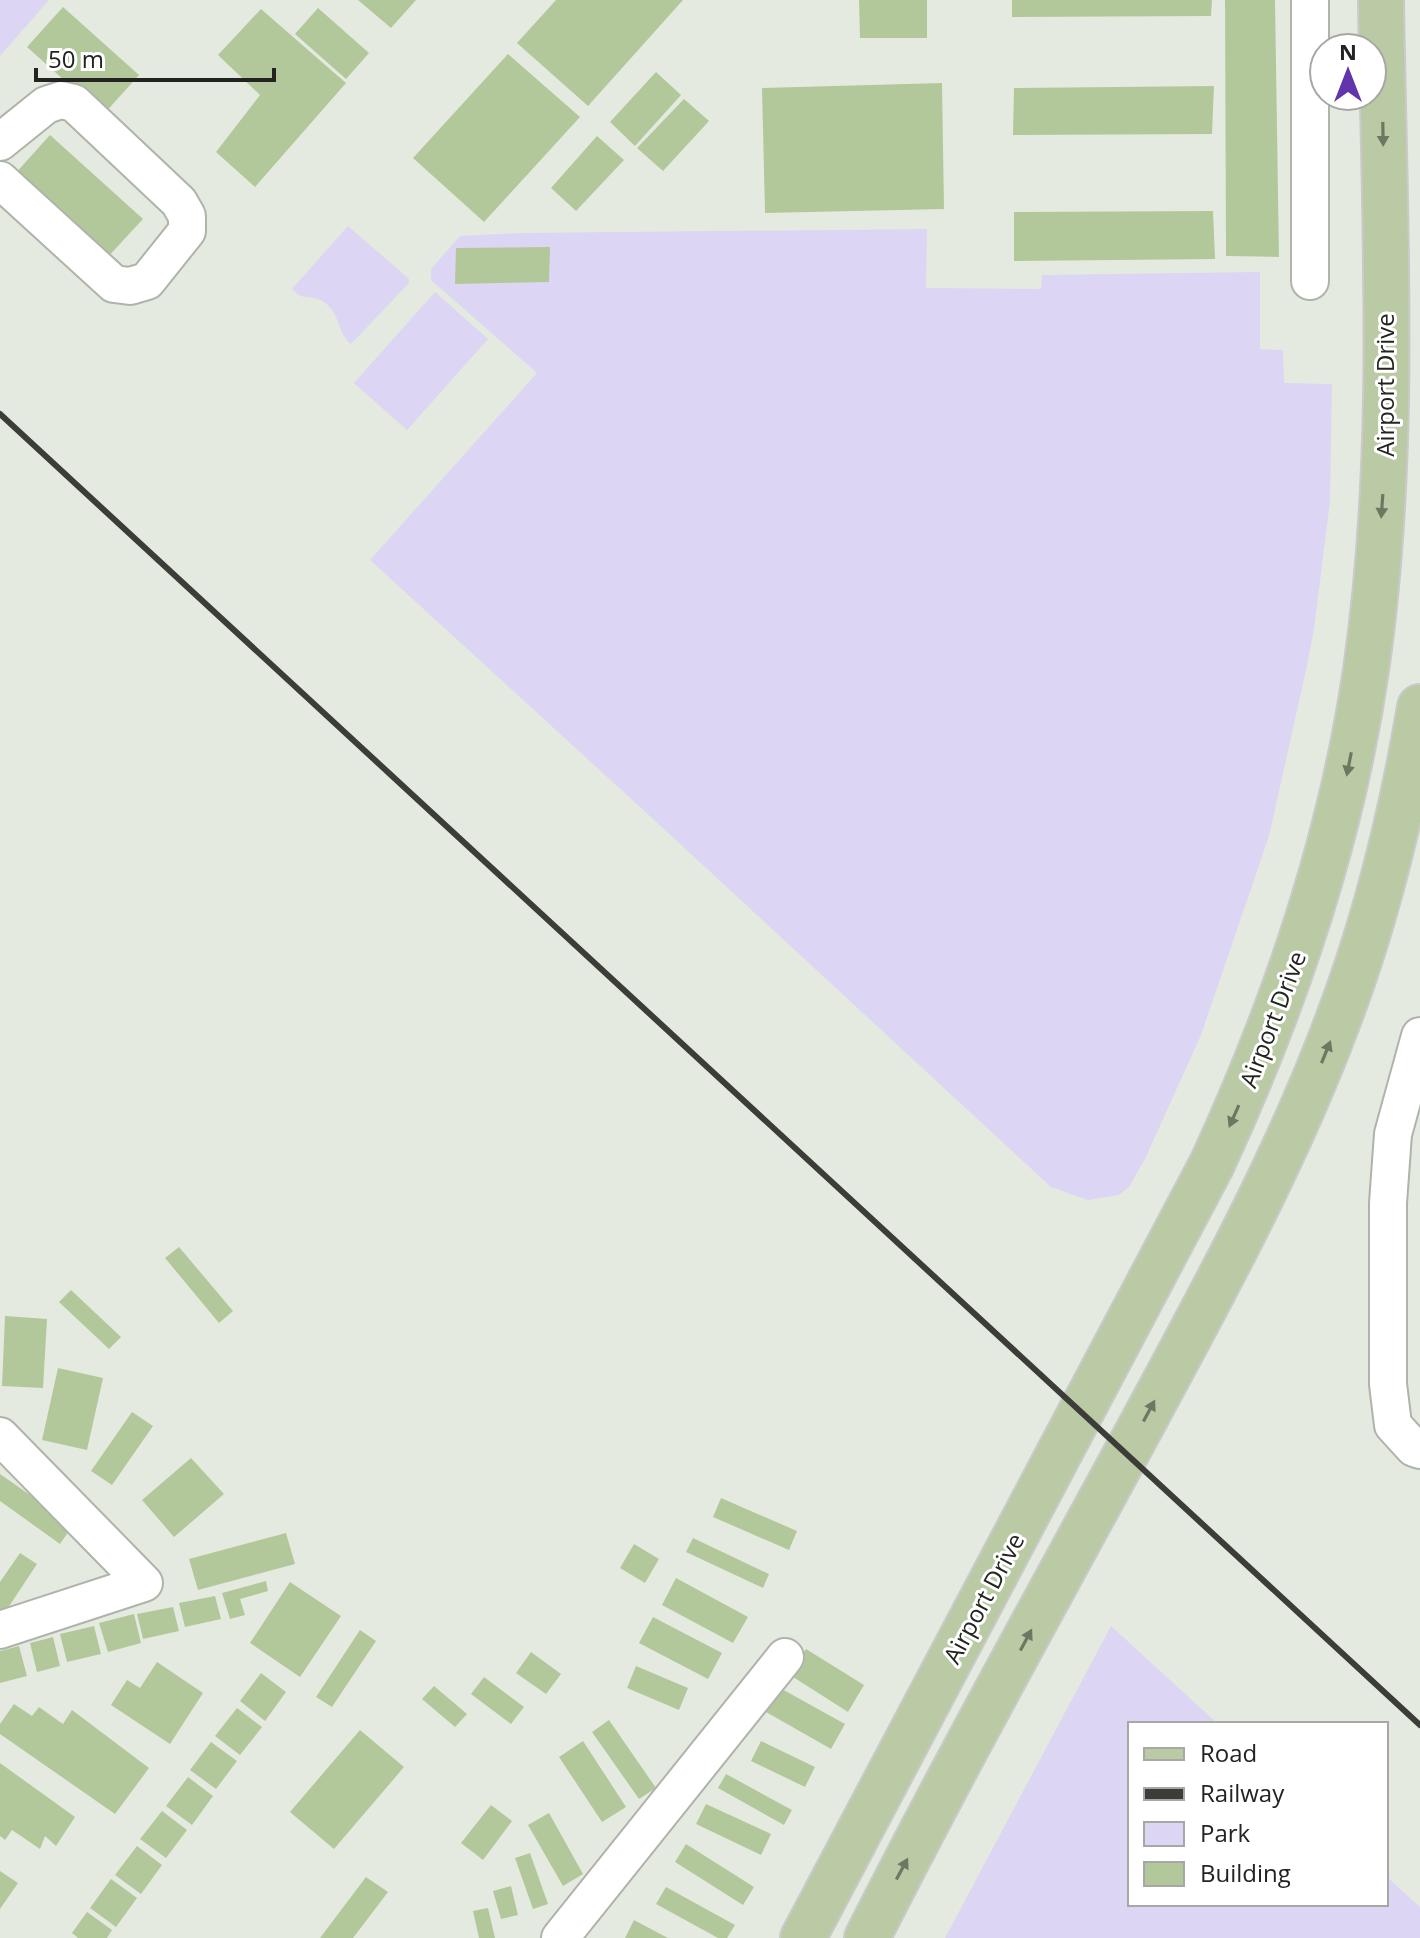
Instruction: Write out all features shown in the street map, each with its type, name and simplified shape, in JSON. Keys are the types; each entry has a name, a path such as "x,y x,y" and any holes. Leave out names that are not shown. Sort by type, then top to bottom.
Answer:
{"main road":[{"name":"Airport Drive","path":"803,1938 1212,1164 1275,1020 1314,902 1355,736 1366,669 1380,535 1386,441 1381,0"},
{"path":"867,1938 1248,1225 1303,1109 1338,1021 1370,922 1399,815 1420,707"}],"street":[{"path":"1310,0 1310,281"},
{"path":"0,142 46,105 61,100 74,103 179,202 187,216 187,231 147,281 130,286 114,284 0,180"},
{"path":"1417,1449 1393,1425 1391,1411 1388,1384 1388,1203 1393,1134 1420,1036"},
{"path":"0,1436 144,1583 0,1630"},
{"path":"560,1938 785,1657"}],"green space":[{"path":"0,0 49,0 0,56"},
{"path":"348,226 409,279 409,283 351,344 328,306 292,289"},
{"path":"927,229 926,288 1041,289 1042,275 1260,272 1260,349 1283,350 1284,383 1332,384 1330,501 1314,629 1269,836 1201,1035 1145,1159 1129,1187 1119,1195 1088,1200 1051,1187 370,560 537,373 431,280 431,269 460,236"},
{"path":"435,292 488,339 407,430 354,383"},
{"path":"1111,1626 1216,1722 1128,1722 1128,1906 1388,1906 1388,1878 1420,1907 1420,1938 945,1938"}],"building":[{"path":"358,0 416,0 391,28"},
{"path":"556,0 683,0 588,106 517,43"},
{"path":"859,0 927,0 927,38 860,38"},
{"path":"1012,0 1212,0 1211,16 1012,17"},
{"path":"1225,0 1275,0 1279,257 1226,256"},
{"path":"63,7 139,75 103,115 27,47"},
{"path":"318,8 369,53 346,79 295,34"},
{"path":"261,9 346,83 255,187 216,152 260,95 218,55"},
{"path":"508,54 580,117 484,222 413,158"},
{"path":"656,72 681,95 635,146 610,122"},
{"path":"942,83 944,209 765,213 762,88"},
{"path":"1214,86 1212,134 1013,135 1014,88"},
{"path":"684,99 709,121 663,171 637,148"},
{"path":"50,135 143,219 105,260 13,176"},
{"path":"597,136 624,160 576,211 551,188"},
{"path":"1213,211 1215,259 1014,261 1014,212"},
{"path":"550,247 549,282 455,284 456,248"},
{"path":"179,1247 233,1311 219,1323 165,1258"},
{"path":"71,1290 121,1337 109,1349 59,1302"},
{"path":"5,1316 47,1319 43,1388 2,1386"},
{"path":"58,1368 103,1378 87,1450 42,1440"},
{"path":"132,1412 153,1426 112,1485 91,1471"},
{"path":"191,1458 224,1494 174,1537 142,1500"},
{"path":"0,1474 73,1525 60,1544 0,1501"},
{"path":"721,1498 797,1531 789,1550 713,1517"},
{"path":"286,1533 295,1564 198,1590 189,1559"},
{"path":"693,1538 769,1574 763,1588 686,1552"},
{"path":"634,1544 659,1559 645,1583 620,1568"},
{"path":"20,1553 37,1564 0,1620 0,1582"},
{"path":"676,1578 748,1617 733,1643 662,1605"},
{"path":"266,1581 268,1591 240,1599 245,1615 230,1619 222,1593"},
{"path":"290,1582 341,1616 300,1677 250,1643"},
{"path":"215,1596 221,1619 185,1627 179,1603"},
{"path":"173,1607 179,1631 143,1639 137,1614"},
{"path":"134,1614 141,1643 108,1652 99,1623"},
{"path":"653,1617 722,1653 708,1679 639,1643"},
{"path":"94,1626 101,1654 67,1662 60,1634"},
{"path":"360,1630 376,1641 332,1707 316,1697"},
{"path":"53,1637 60,1666 37,1672 30,1643"},
{"path":"19,1646 27,1676 0,1683 0,1651"},
{"path":"806,1649 864,1685 848,1712 790,1675"},
{"path":"531,1652 561,1674 546,1694 516,1673"},
{"path":"157,1662 203,1693 170,1744 111,1705 127,1680 140,1688"},
{"path":"636,1666 688,1688 679,1710 627,1688"},
{"path":"261,1673 286,1692 265,1721 240,1701"},
{"path":"484,1677 524,1707 511,1724 471,1694"},
{"path":"434,1686 467,1714 455,1727 422,1699"},
{"path":"780,1688 845,1724 831,1749 766,1712"},
{"path":"14,1704 32,1716 39,1707 63,1724 72,1710 149,1768 115,1814 0,1734 0,1724"},
{"path":"237,1708 262,1727 240,1755 215,1736"},
{"path":"609,1720 656,1788 639,1799 592,1732"},
{"path":"360,1730 404,1767 334,1849 290,1812"},
{"path":"583,1741 626,1807 602,1822 559,1757"},
{"path":"761,1741 815,1767 805,1787 751,1761"},
{"path":"211,1742 237,1761 216,1789 190,1770"},
{"path":"0,1763 75,1817 56,1846 45,1836 40,1849 12,1830 5,1840 0,1836"},
{"path":"726,1774 792,1810 784,1825 718,1788"},
{"path":"188,1777 213,1796 192,1825 166,1806"},
{"path":"706,1804 771,1834 761,1855 696,1824"},
{"path":"491,1805 512,1821 483,1860 461,1843"},
{"path":"162,1811 187,1830 166,1858 140,1839"},
{"path":"549,1813 583,1874 563,1886 528,1825"},
{"path":"686,1844 754,1887 743,1905 675,1862"},
{"path":"137,1846 162,1865 141,1894 115,1875"},
{"path":"530,1853 548,1904 533,1909 515,1858"},
{"path":"0,1871 18,1883 0,1909"},
{"path":"366,1877 388,1892 353,1938 320,1938"},
{"path":"111,1879 137,1898 116,1927 90,1908"},
{"path":"511,1886 518,1915 501,1919 493,1891"},
{"path":"666,1887 735,1925 727,1938 718,1938 656,1904"},
{"path":"488,1908 495,1938 479,1938 473,1911"},
{"path":"87,1912 112,1930 107,1938 78,1938 72,1933"},
{"path":"634,1920 668,1938 625,1938"}],"railway":[{"path":"0,414 1420,1725"}]}
